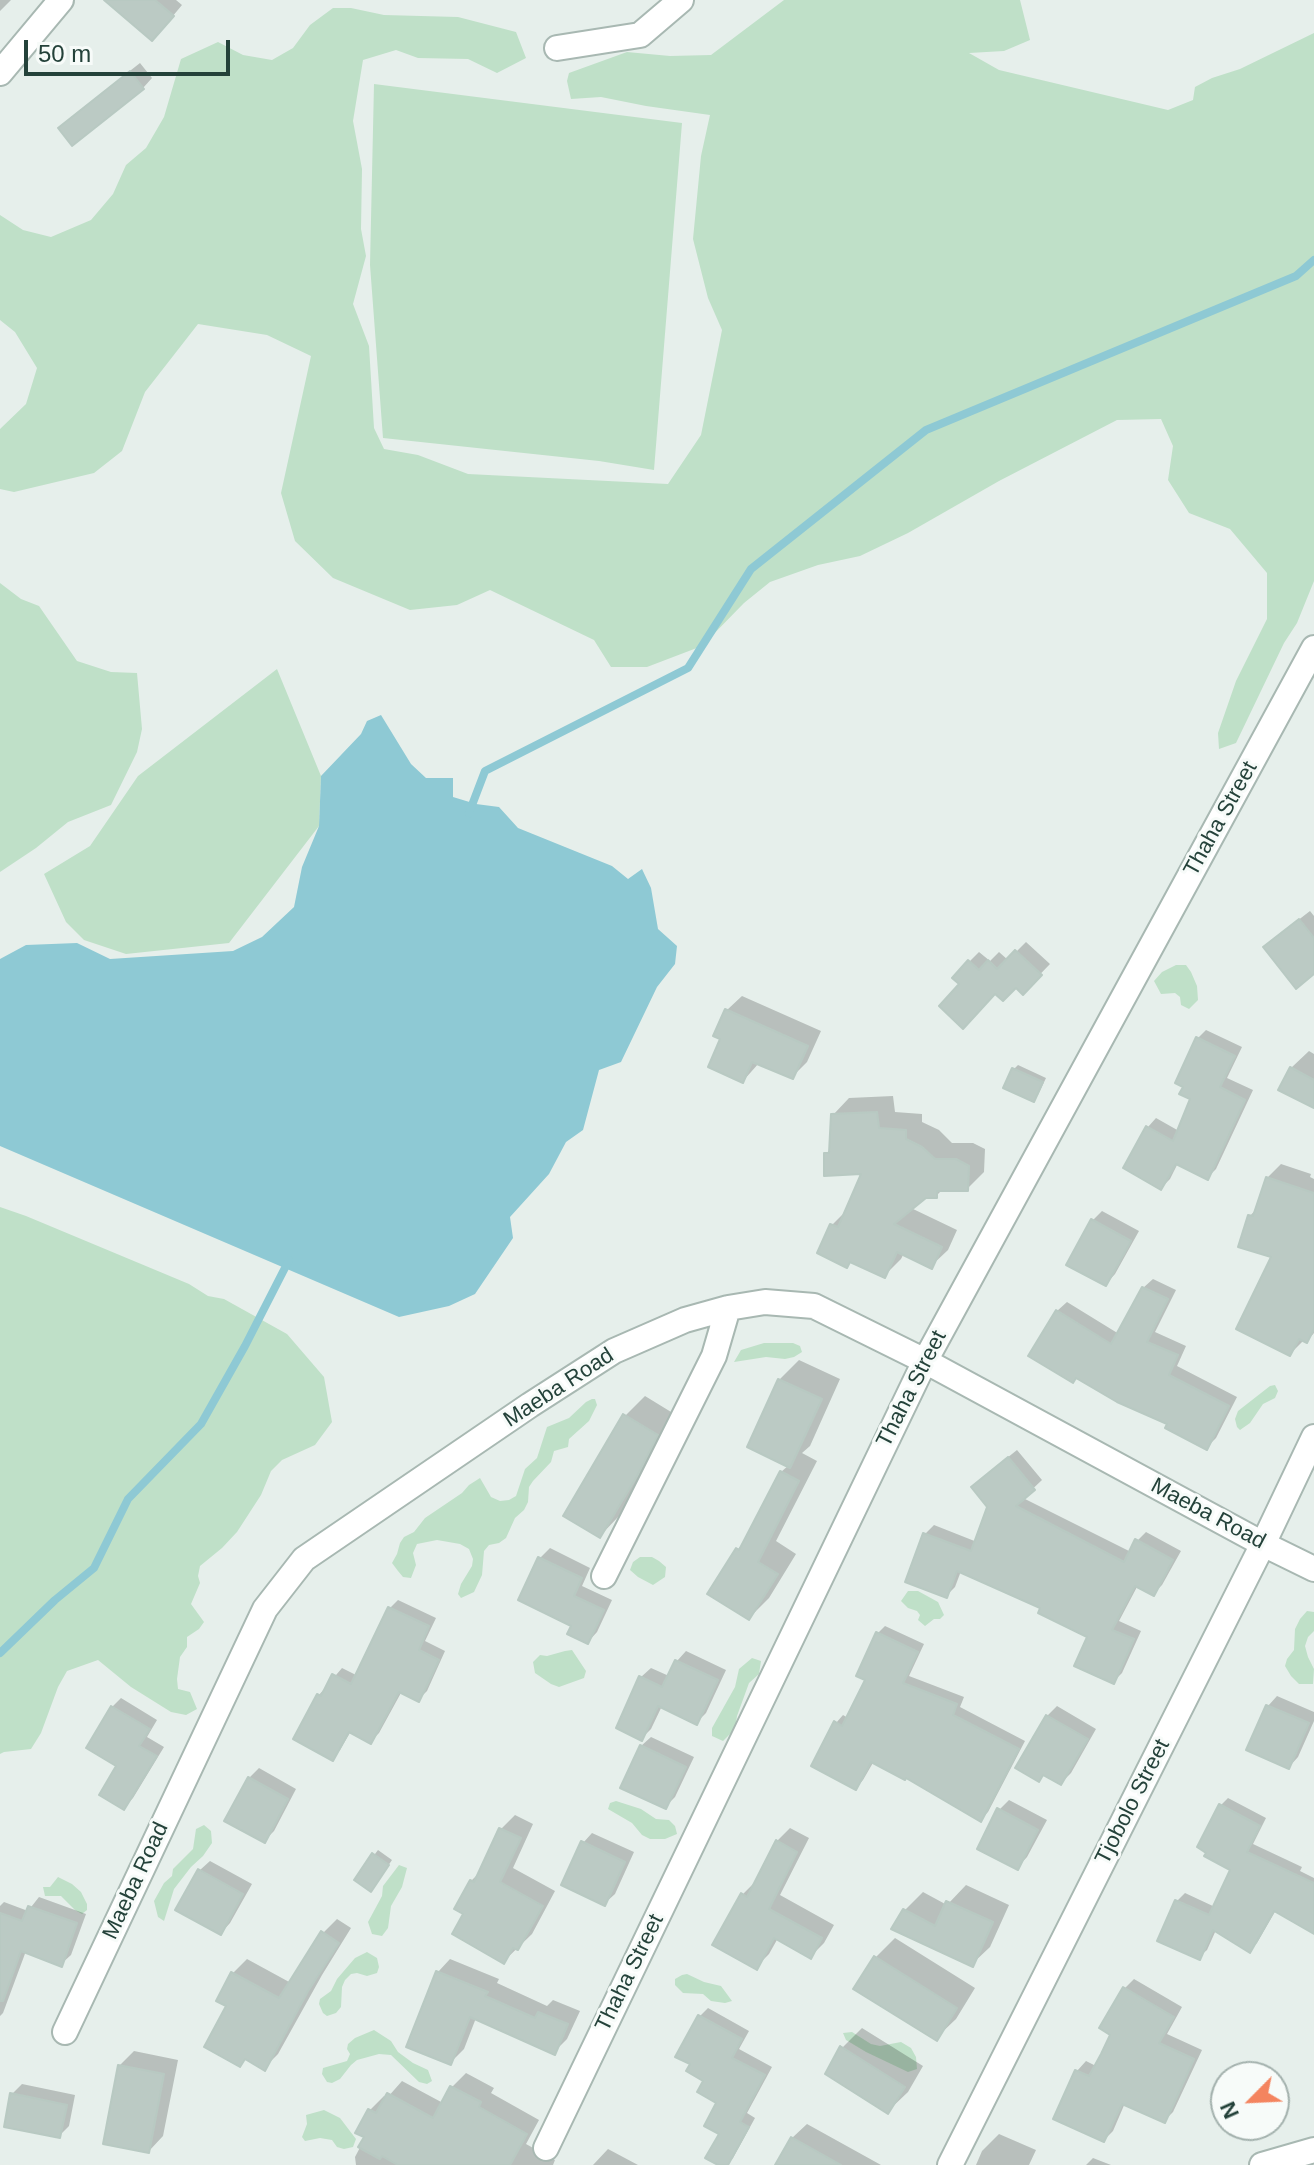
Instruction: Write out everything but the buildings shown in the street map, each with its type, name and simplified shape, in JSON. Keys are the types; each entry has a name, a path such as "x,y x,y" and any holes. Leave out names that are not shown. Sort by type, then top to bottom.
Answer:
{"street":[{"path":"0,73 61,0"},
{"path":"557,48 640,35 681,0"},
{"name":"Thaha Street","path":"546,2148 925,1361 1314,648"},
{"name":"Maeba Road","path":"65,2032 265,1609 304,1559 614,1351 685,1320 765,1302 814,1306 925,1361 1314,1569"},
{"path":"604,1576 714,1356 728,1308"},
{"name":"Tjobolo Street","path":"950,2165 1314,1437"},
{"path":"1262,2165 1314,2150"}],"green space":[{"path":"784,0 1020,0 1030,40 1004,51 969,53 999,70 1168,110 1193,100 1195,87 1212,78 1240,69 1314,33 1314,581 1297,623 1284,643 1236,743 1219,749 1218,733 1236,681 1267,619 1267,573 1230,529 1189,513 1168,480 1173,446 1161,419 1117,420 860,556 818,565 770,582 744,603 702,646 647,667 611,667 594,640 490,590 457,605 410,610 333,578 295,541 281,493 311,356 267,335 198,324 145,392 122,451 94,473 14,492 0,489 0,429 26,404 37,368 15,332 0,320 0,215 23,230 51,237 91,220 113,194 126,165 146,148 164,117 181,59 218,42 243,55 272,60 293,48 310,25 333,8 351,8 384,15 458,17 516,32 526,58 497,73 468,59 418,58 396,50 363,60 353,121 362,169 361,229 366,256 353,304 369,346 374,428 384,449 418,455 468,474 668,484 701,435 722,330 708,298 693,239 701,156 710,115 601,97 571,99 567,81 569,73 627,52 670,56 711,55"},
{"path":"374,84 682,123 654,470 599,461 383,438 370,265"},
{"path":"0,583 21,599 39,606 77,661 111,672 137,673 142,729 137,752 111,805 68,822 0,872"},
{"path":"277,669 321,776 319,826 229,943 126,954 84,940 66,922 44,874 90,846 138,776"},
{"path":"1176,965 1186,965 1197,986 1198,1000 1189,1009 1181,1005 1180,997 1175,993 1161,994 1154,981 1162,972"},
{"path":"0,1207 189,1284 208,1296 224,1299 287,1334 324,1377 332,1422 315,1445 282,1460 271,1471 261,1495 237,1532 200,1566 200,1583 191,1604 204,1622 187,1637 177,1679 178,1689 190,1692 197,1709 186,1715 171,1712 131,1687 98,1660 67,1671 31,1749 0,1754"},
{"path":"764,1343 793,1343 800,1346 802,1352 785,1359 766,1357 734,1362 741,1350"},
{"path":"1275,1385 1278,1391 1275,1398 1263,1404 1250,1423 1240,1430 1235,1419 1238,1411"},
{"path":"592,1399 597,1405 589,1421 569,1439 568,1447 554,1451 551,1462 529,1487 528,1502 515,1518 506,1538 489,1545 484,1551 482,1575 474,1592 461,1598 458,1594 473,1559 469,1549 460,1544 437,1540 417,1544 413,1553 416,1565 411,1578 403,1577 392,1563 404,1537 480,1478 491,1497 500,1501 516,1496 525,1469 537,1458 547,1427 569,1418"},
{"path":"640,1557 652,1557 659,1561 666,1567 665,1577 653,1585 638,1577 630,1570 633,1562"},
{"path":"908,1591 918,1591 938,1602 944,1615 925,1626 918,1620 920,1615 917,1611 901,1601"},
{"path":"1307,1611 1314,1612 1314,1631 1305,1646 1314,1669 1313,1684 1299,1684 1285,1666 1294,1650 1295,1629"},
{"path":"572,1650 586,1671 584,1678 559,1687 535,1673 533,1662 540,1655"},
{"path":"752,1658 761,1661 759,1674 749,1683 735,1729 723,1741 712,1736 712,1728 735,1687 739,1669"},
{"path":"616,1801 641,1809 656,1819 669,1820 677,1834 665,1839 650,1839 642,1835 632,1823 608,1809 610,1803"},
{"path":"204,1825 211,1831 212,1843 174,1889 164,1921 158,1917 154,1901 164,1883 172,1876 173,1869 193,1849 196,1829"},
{"path":"399,1865 407,1868 402,1887 391,1906 388,1928 382,1936 372,1934 368,1922 382,1896 383,1886"},
{"path":"58,1877 81,1892 87,1904 87,1910 82,1914 61,1896 45,1896 43,1887 50,1887"},
{"path":"367,1952 377,1958 377,1973 367,1976 351,1974 342,1987 341,2007 327,2016 319,2004 320,1999 331,1991 355,1958"},
{"path":"687,1974 721,1986 732,2001 711,2001 703,1994 683,1993 675,1985 675,1979"},
{"path":"374,2030 391,2041 398,2052 428,2070 432,2081 427,2084 419,2082 391,2055 379,2054 357,2060 340,2079 327,2082 322,2074 323,2068 347,2061 350,2054 348,2044"},
{"path":"852,2032 880,2046 901,2042 911,2048 917,2069 908,2072 866,2052 846,2040 843,2033"},
{"path":"324,2110 340,2118 356,2139 353,2147 344,2149 337,2147 332,2140 320,2138 305,2141 302,2137 307,2124 306,2115"}],"water":[{"path":"381,715 411,764 426,778 453,778 453,797 499,807 518,828 612,866 628,879 642,869 651,888 658,929 677,946 675,964 657,987 621,1062 599,1070 583,1130 566,1142 549,1174 510,1217 513,1238 475,1294 449,1306 399,1317 0,1146 0,959 26,945 77,943 110,959 233,951 262,937 294,907 302,867 319,826 321,776 361,734 367,721"}],"waterway":[{"path":"469,813 485,771 688,668 751,569 926,430 1296,276 1314,260"},
{"path":"0,1653 55,1600 94,1568 128,1499 201,1424 289,1260"}]}
